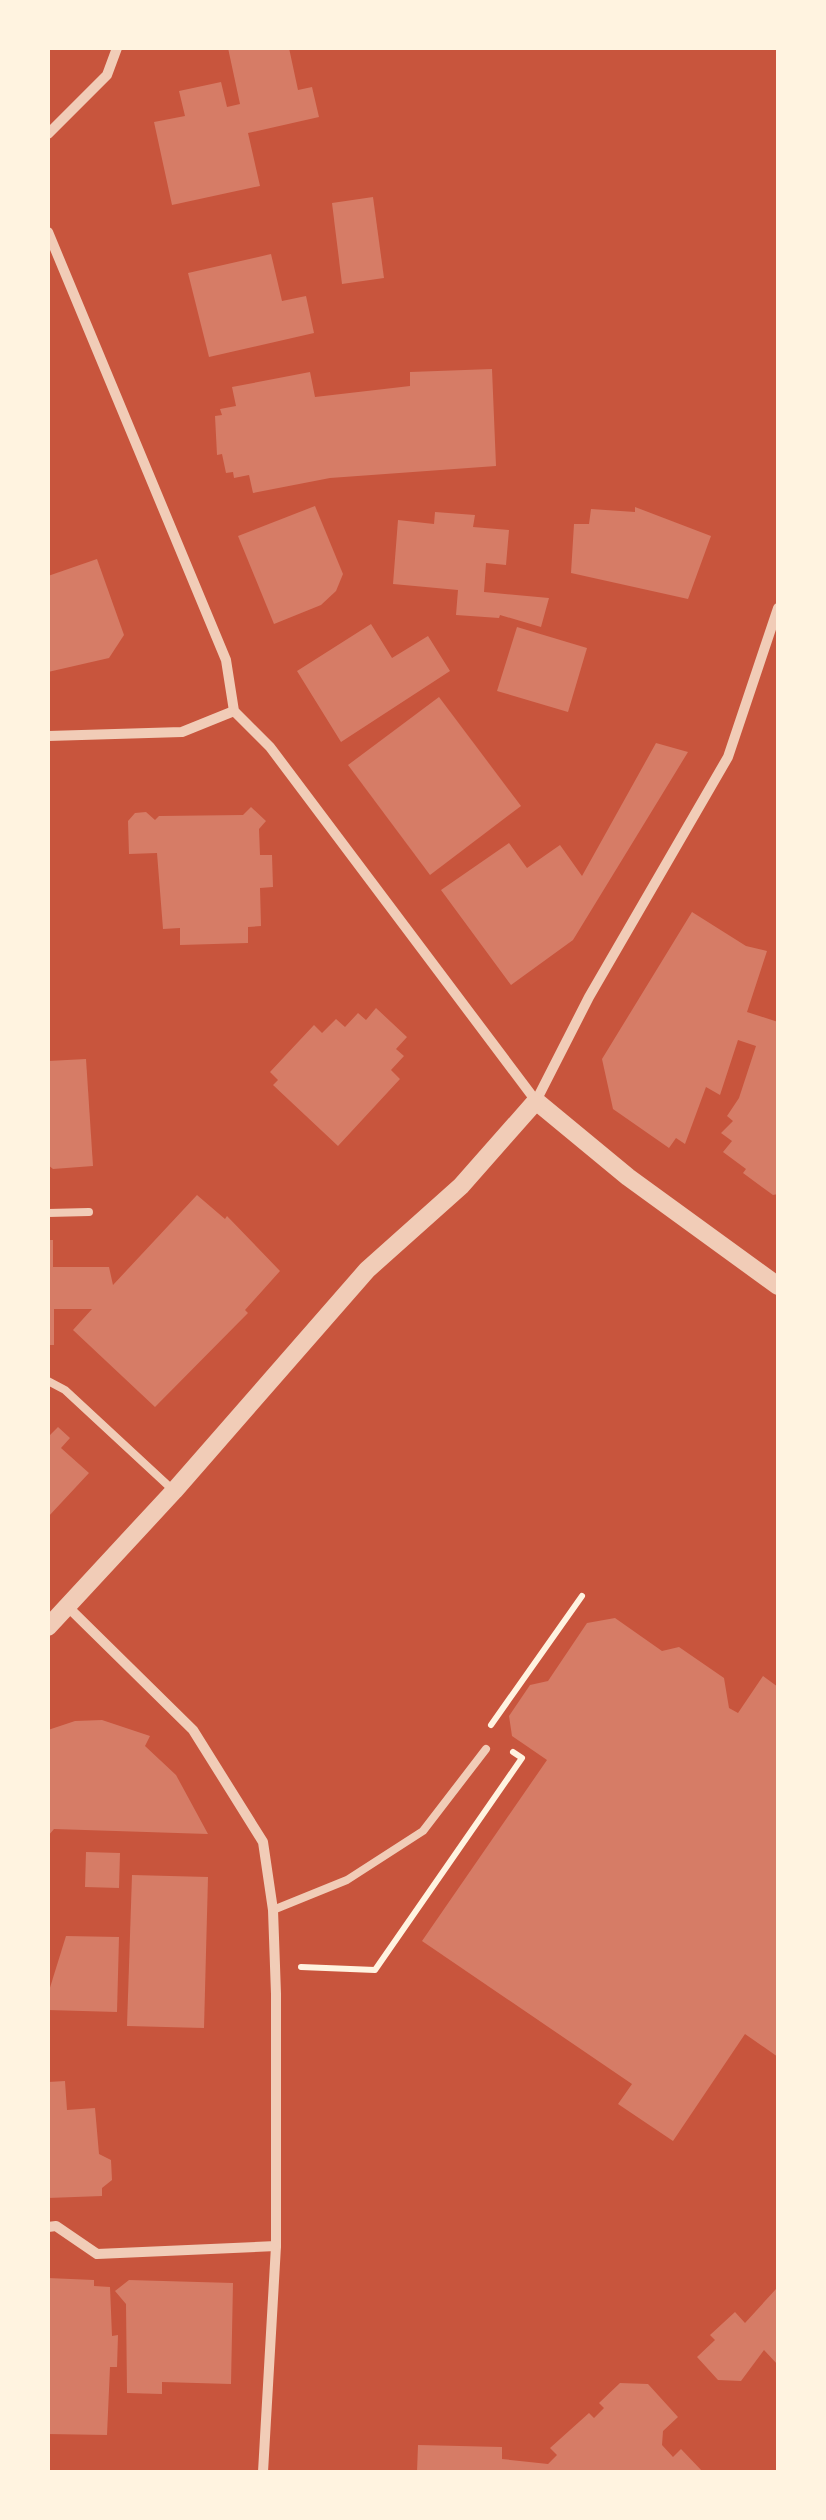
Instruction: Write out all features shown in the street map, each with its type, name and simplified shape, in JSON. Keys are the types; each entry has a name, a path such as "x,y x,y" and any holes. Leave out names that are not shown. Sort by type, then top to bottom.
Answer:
{"street":[{"path":"48,134 107,75 118,48"},
{"path":"48,232 226,660 234,711 270,747 536,1101 628,1177 778,1286"},
{"path":"48,1627 174,1491 367,1270 461,1186 536,1101 589,996 728,757 778,608"},
{"path":"48,736 182,732 234,711"},
{"path":"68,1607 193,1730 262,1842 273,1910 275,1966 276,2246 263,2472"},
{"path":"48,2226 56,2226 98,2254 276,2246"}],"lane":[{"path":"48,1214 90,1212"},
{"path":"48,1381 66,1390 174,1491"},
{"path":"273,1910 347,1880 424,1832 486,1749"}],"path":[{"path":"275,1966 375,1970 420,1903"}],"building":[{"path":"228,48 289,48 298,90 312,87 319,117 248,133 260,186 172,205 154,122 185,116 179,91 221,82 227,107 240,104"},
{"path":"373,197 384,278 342,284 332,203"},
{"path":"271,254 282,301 306,296 314,333 209,357 188,273"},
{"path":"492,369 496,466 330,478 253,493 249,475 234,478 233,472 226,473 222,454 217,455 215,416 222,415 220,409 236,406 232,387 310,372 315,397 410,386 410,372"},
{"path":"315,506 343,574 336,591 321,605 274,624 238,536"},
{"path":"635,507 711,536 688,599 571,573 574,524 589,524 591,509 635,512"},
{"path":"435,512 475,515 473,527 509,530 506,565 486,563 484,592 549,598 541,627 500,615 456,615 458,590 393,584 398,520 434,524"},
{"path":"97,559 124,635 109,658 48,672 48,576"},
{"path":"371,624 392,658 428,636 450,671 341,742 297,671"},
{"path":"517,627 587,648 568,712 497,691"},
{"path":"439,697 521,806 430,875 348,765"},
{"path":"656,743 688,752 573,940 511,985 441,890 509,843 527,868 560,845 582,876"},
{"path":"251,807 266,821 259,829 260,855 272,855 273,887 260,888 261,926 248,927 248,943 180,945 180,928 163,929 157,853 129,854 128,821 135,813 146,812 155,820 159,816 243,815"},
{"path":"692,912 746,946 767,951 747,1012 778,1022 778,1194 773,1195 743,1173 746,1169 723,1152 732,1141 721,1133 733,1121 727,1116 739,1098 756,1046 738,1040 720,1095 706,1087 685,1144 676,1138 669,1148 613,1109 602,1059"},
{"path":"376,1008 407,1037 396,1049 404,1056 391,1070 400,1079 338,1146 273,1085 278,1080 270,1072 314,1025 322,1033 336,1019 345,1027 358,1013 366,1020"},
{"path":"86,1059 93,1166 53,1169 48,1165 48,1061"},
{"path":"197,1195 225,1219 227,1216 280,1271 245,1310 248,1313 155,1407 73,1330 92,1309 54,1309 54,1345 48,1345 48,1240 53,1240 53,1267 109,1267 113,1285"},
{"path":"58,1427 70,1438 61,1448 89,1473 48,1517 48,1437"},
{"path":"615,1618 662,1651 679,1647 724,1678 729,1708 738,1713 763,1676 778,1687 778,2057 745,2034 673,2141 618,2104 632,2084 422,1941 547,1760 512,1736 509,1716 530,1685 548,1681 587,1623"},
{"path":"102,1720 150,1736 145,1746 176,1775 208,1834 54,1829 48,1836 48,1730 75,1721"},
{"path":"86,1852 120,1853 119,1888 85,1887"},
{"path":"132,1875 208,1877 204,2028 127,2026"},
{"path":"66,1936 119,1937 117,2012 48,2010 48,1994"},
{"path":"65,2081 67,2110 95,2108 99,2154 111,2160 112,2180 102,2188 102,2196 48,2198 48,2082"},
{"path":"48,2278 94,2280 94,2286 110,2287 112,2336 118,2335 117,2367 110,2367 107,2435 48,2434"},
{"path":"129,2280 233,2283 231,2384 162,2382 162,2394 127,2393 126,2304 115,2291"},
{"path":"776,2289 778,2365 764,2350 741,2381 718,2380 697,2357 715,2340 710,2335 735,2312 745,2323"},
{"path":"620,2383 648,2384 678,2417 663,2431 662,2445 673,2457 681,2449 703,2472 417,2472 418,2445 502,2447 502,2459 548,2464 557,2455 550,2448 589,2413 594,2418 604,2408 599,2403"}]}
